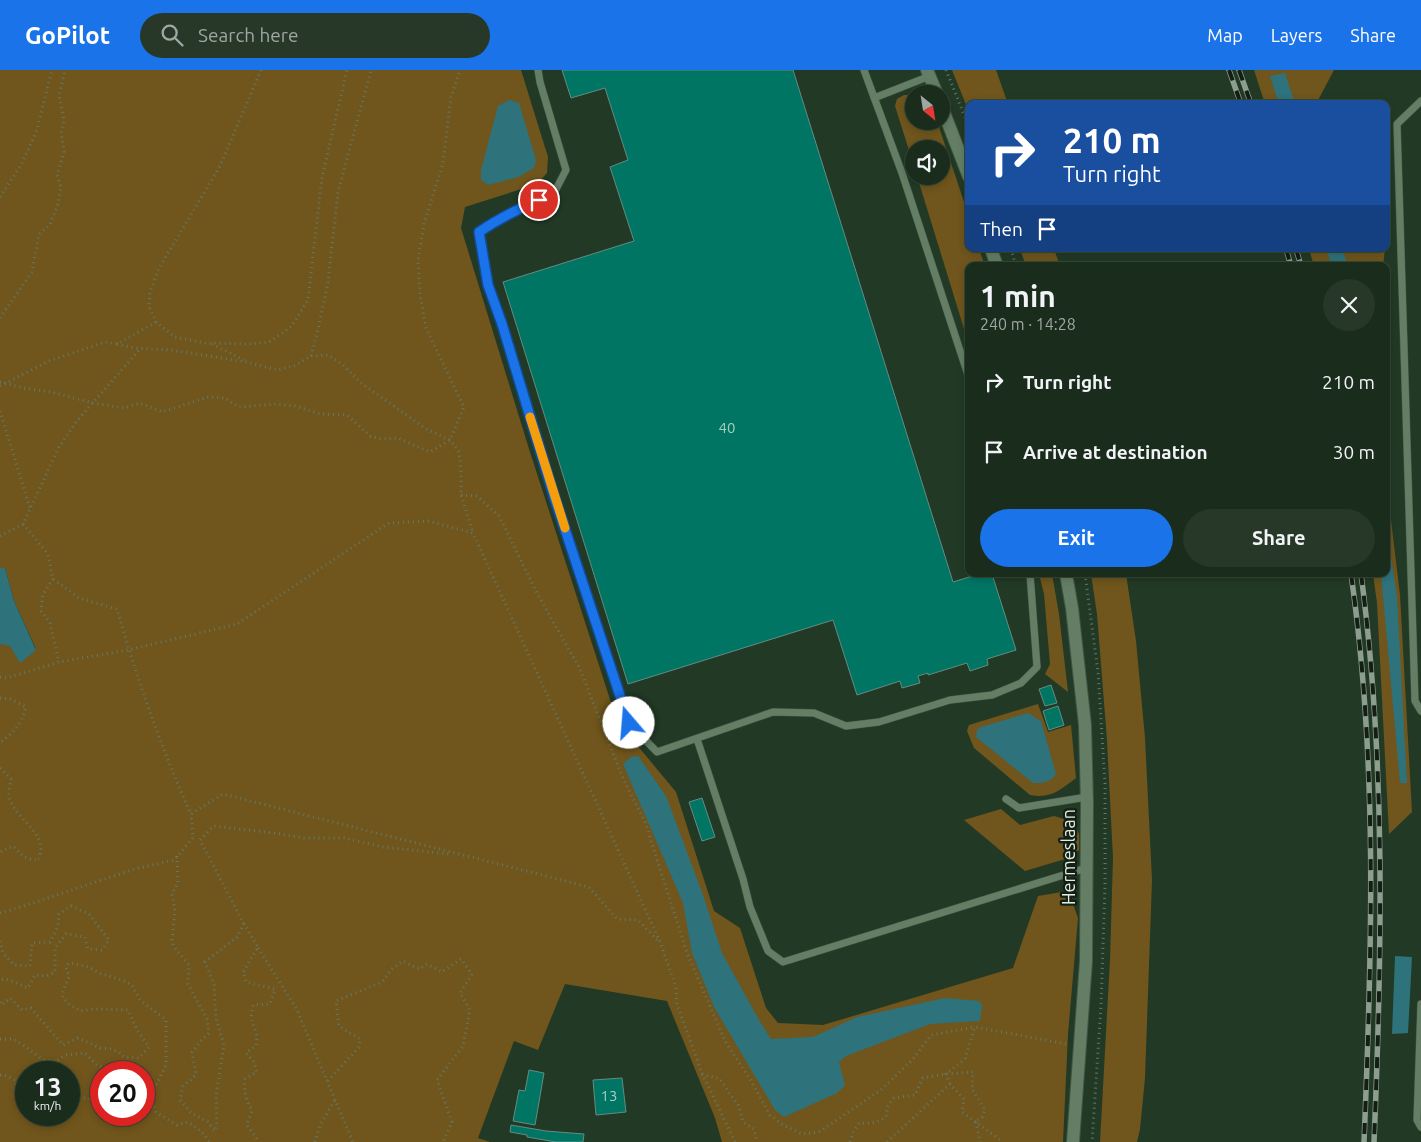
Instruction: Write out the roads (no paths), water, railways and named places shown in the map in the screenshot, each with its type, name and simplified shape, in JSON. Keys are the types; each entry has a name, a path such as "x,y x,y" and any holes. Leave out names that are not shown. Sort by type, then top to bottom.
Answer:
{"street":[{"path":"929,73 934,85"},
{"path":"950,128 965,167"},
{"name":"Hermeslaan","path":"1067,577 1072,608 1085,725 1087,797 1086,961 1073,1142"}],"lane":[{"path":"538,70 566,170 553,195 525,206 479,232 488,285 502,324 554,496 629,723 657,752 773,712 814,713 846,726 879,722 950,700 992,695 1021,683 1037,667 1030,577"},
{"path":"864,70 902,173 965,366"},
{"path":"874,98 929,73"},
{"path":"1421,101 1397,124 1415,701 1421,711"},
{"path":"697,739 743,879 750,907 768,951 783,962 1086,868"},
{"path":"1006,799 1019,808 1087,797"},
{"path":"1421,1004 1417,1120 1421,1127"}],"water":[{"path":"1285,73 1294,100 1278,100 1270,76"},
{"path":"509,100 519,103 536,160 534,168 518,177 488,185 481,180 481,170 498,106"},
{"path":"1327,252 1343,252 1347,262 1331,262"},
{"path":"1390,551 1397,597 1407,783 1400,783 1381,577 1390,577"},
{"path":"0,568 5,568 14,601 36,650 20,663 10,646 0,644"},
{"path":"1028,713 1041,721 1056,774 1046,782 1033,783 976,737 977,730 981,727"},
{"path":"638,756 666,796 703,895 722,953 771,1039 813,1037 857,1017 945,998 979,1001 982,1005 980,1021 930,1024 846,1056 839,1062 845,1085 837,1093 784,1117 775,1110 714,1007 692,953 683,903 623,764 631,757"},
{"path":"1395,956 1412,957 1408,1033 1392,1034"}],"railway":[{"path":"1229,70 1240,100"},
{"path":"1239,70 1250,100"},
{"path":"1287,252 1290,262"},
{"path":"1297,252 1300,262"},
{"path":"1351,577 1366,715 1371,857 1371,928 1364,1142"},
{"path":"1361,577 1375,715 1380,858 1379,1000 1374,1142"}]}
